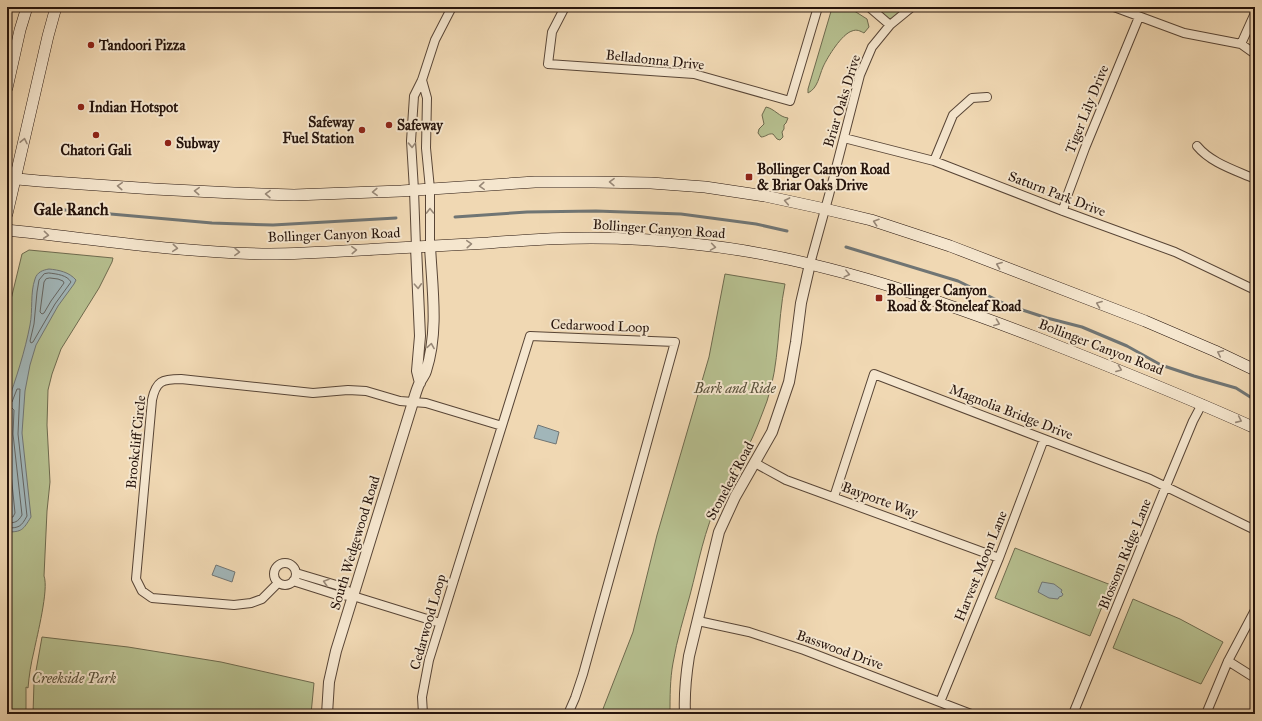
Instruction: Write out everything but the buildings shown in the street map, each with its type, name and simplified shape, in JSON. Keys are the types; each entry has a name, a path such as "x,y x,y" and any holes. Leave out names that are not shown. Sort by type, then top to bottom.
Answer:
{"main road":[{"path":"7,88 20,30 27,7"},
{"path":"7,214 11,178 56,7"},
{"path":"11,178 243,194 312,195 535,182 594,182 651,183 705,187 765,196 825,208 871,220 950,246 1145,321 1255,370"},
{"name":"Bollinger Canyon Road","path":"7,230 227,252 271,254 541,239 591,238 698,244 810,264 865,278 923,296 972,313 1115,368 1255,428"}],"street":[{"path":"416,247 411,141 414,96 422,80 435,40 452,7"},
{"name":"Belladonna Drive","path":"565,7 552,32 548,64 694,74 790,101 818,7"},
{"path":"870,7 890,25"},
{"name":"Briar Oaks Drive","path":"810,264 860,75 872,47 890,25 912,7"},
{"path":"1114,7 1184,33 1241,44 1255,54"},
{"path":"1241,44 1255,13"},
{"name":"Tiger Lily Drive","path":"1063,211 1085,148 1139,17"},
{"path":"422,80 427,98 426,148 430,189 430,246"},
{"path":"934,161 953,115 972,98 987,97"},
{"name":"Saturn Park Drive","path":"844,138 934,161 1063,211 1175,252 1255,290"},
{"path":"1197,146 1203,154 1212,160 1255,179"},
{"name":"South Wedgewood Road","path":"327,714 329,682 336,651 413,402 420,383 426,373 432,341 433,306 430,246"},
{"name":"South Wedgewood Road","path":"416,247 420,336 417,371 420,383"},
{"name":"Stoneleaf Road","path":"685,714 686,670 719,532 735,497 772,432 789,382 801,302 810,264"},
{"name":"Cedarwood Loop","path":"423,714 422,697 428,665 530,336 675,342 583,674 576,698 568,714"},
{"name":"Magnolia Bridge Drive","path":"834,497 874,374 1150,479 1255,530"},
{"name":"Brookcliff Circle","path":"278,583 262,599 251,603 234,605 152,598 142,591 136,579 152,400 154,390 158,384 168,379 181,379 313,392 348,390 366,392 397,400 413,402"},
{"path":"413,402 426,403 502,426"},
{"name":"Blossom Ridge Lane","path":"1073,714 1166,486 1202,404"},
{"name":"Harvest Moon Lane","path":"940,702 999,558 1044,439"},
{"name":"Bayporte Way","path":"755,463 786,480 999,558"},
{"path":"286,562 289,563 294,567 295,577 291,583 285,585 278,583 274,577 276,566 286,562"},
{"path":"295,577 343,587 353,596 440,623"},
{"path":"1206,714 1228,662 1255,610"},
{"name":"Basswood Drive","path":"698,621 749,632 804,650 971,714"},
{"path":"1228,662 1255,678"}],"green space":[{"path":"848,7 867,19 869,27 864,33 857,30 844,36 825,62 818,82 808,93 832,8"},
{"path":"869,7 912,7 890,25"},
{"path":"766,107 788,118 782,132 783,137 780,140 773,134 761,137 758,133 759,129 764,124 762,115"},
{"path":"29,250 113,258 99,288 61,349 48,390 47,425 50,482 47,511 44,601 31,665 28,688 26,687 26,714 7,714 7,316 22,254"},
{"name":"Bark and Ride","path":"725,274 785,284 771,387 753,437 722,492 706,534 681,628 672,669 670,714 601,714 633,632 657,535 709,357"},
{"path":"1015,548 1111,585 1090,636 995,598"},
{"path":"1133,599 1180,619 1223,642 1201,684 1113,648"},
{"name":"Creekside Park","path":"42,637 128,647 221,662 314,683 311,714 33,714 34,682"}],"water":[{"path":"49,269 64,272 76,280 58,306 36,345 30,365 25,391 22,433 31,517 26,525 19,531 7,532 7,404 28,335 31,319 33,284 40,272"},
{"path":"538,425 559,432 556,444 534,438"},
{"path":"216,565 235,572 232,582 212,575"},
{"path":"1042,582 1054,584 1062,590 1062,596 1058,599 1049,598 1038,592"}],"waterway":[{"path":"43,208 212,223 273,225 396,218"},
{"path":"455,217 527,212 596,211 681,214 756,224 787,231"},
{"path":"846,247 958,281 1007,305 1047,318 1082,327 1127,346 1161,365 1236,388 1255,400"}],"place":[{"name":"Tandoori Pizza","path":"91,45"},
{"name":"Indian Hotspot","path":"81,107"},
{"name":"Safeway","path":"389,125"},
{"name":"Safeway Fuel Station","path":"362,130"},
{"name":"Chatori Gali","path":"96,135"},
{"name":"Subway","path":"168,143"},
{"name":"Bollinger Canyon Road & Briar Oaks Drive","path":"749,177"},
{"name":"Bollinger Canyon Road & Stoneleaf Road","path":"879,298"}],"district":[{"name":"Gale Ranch","path":"71,209"}]}
